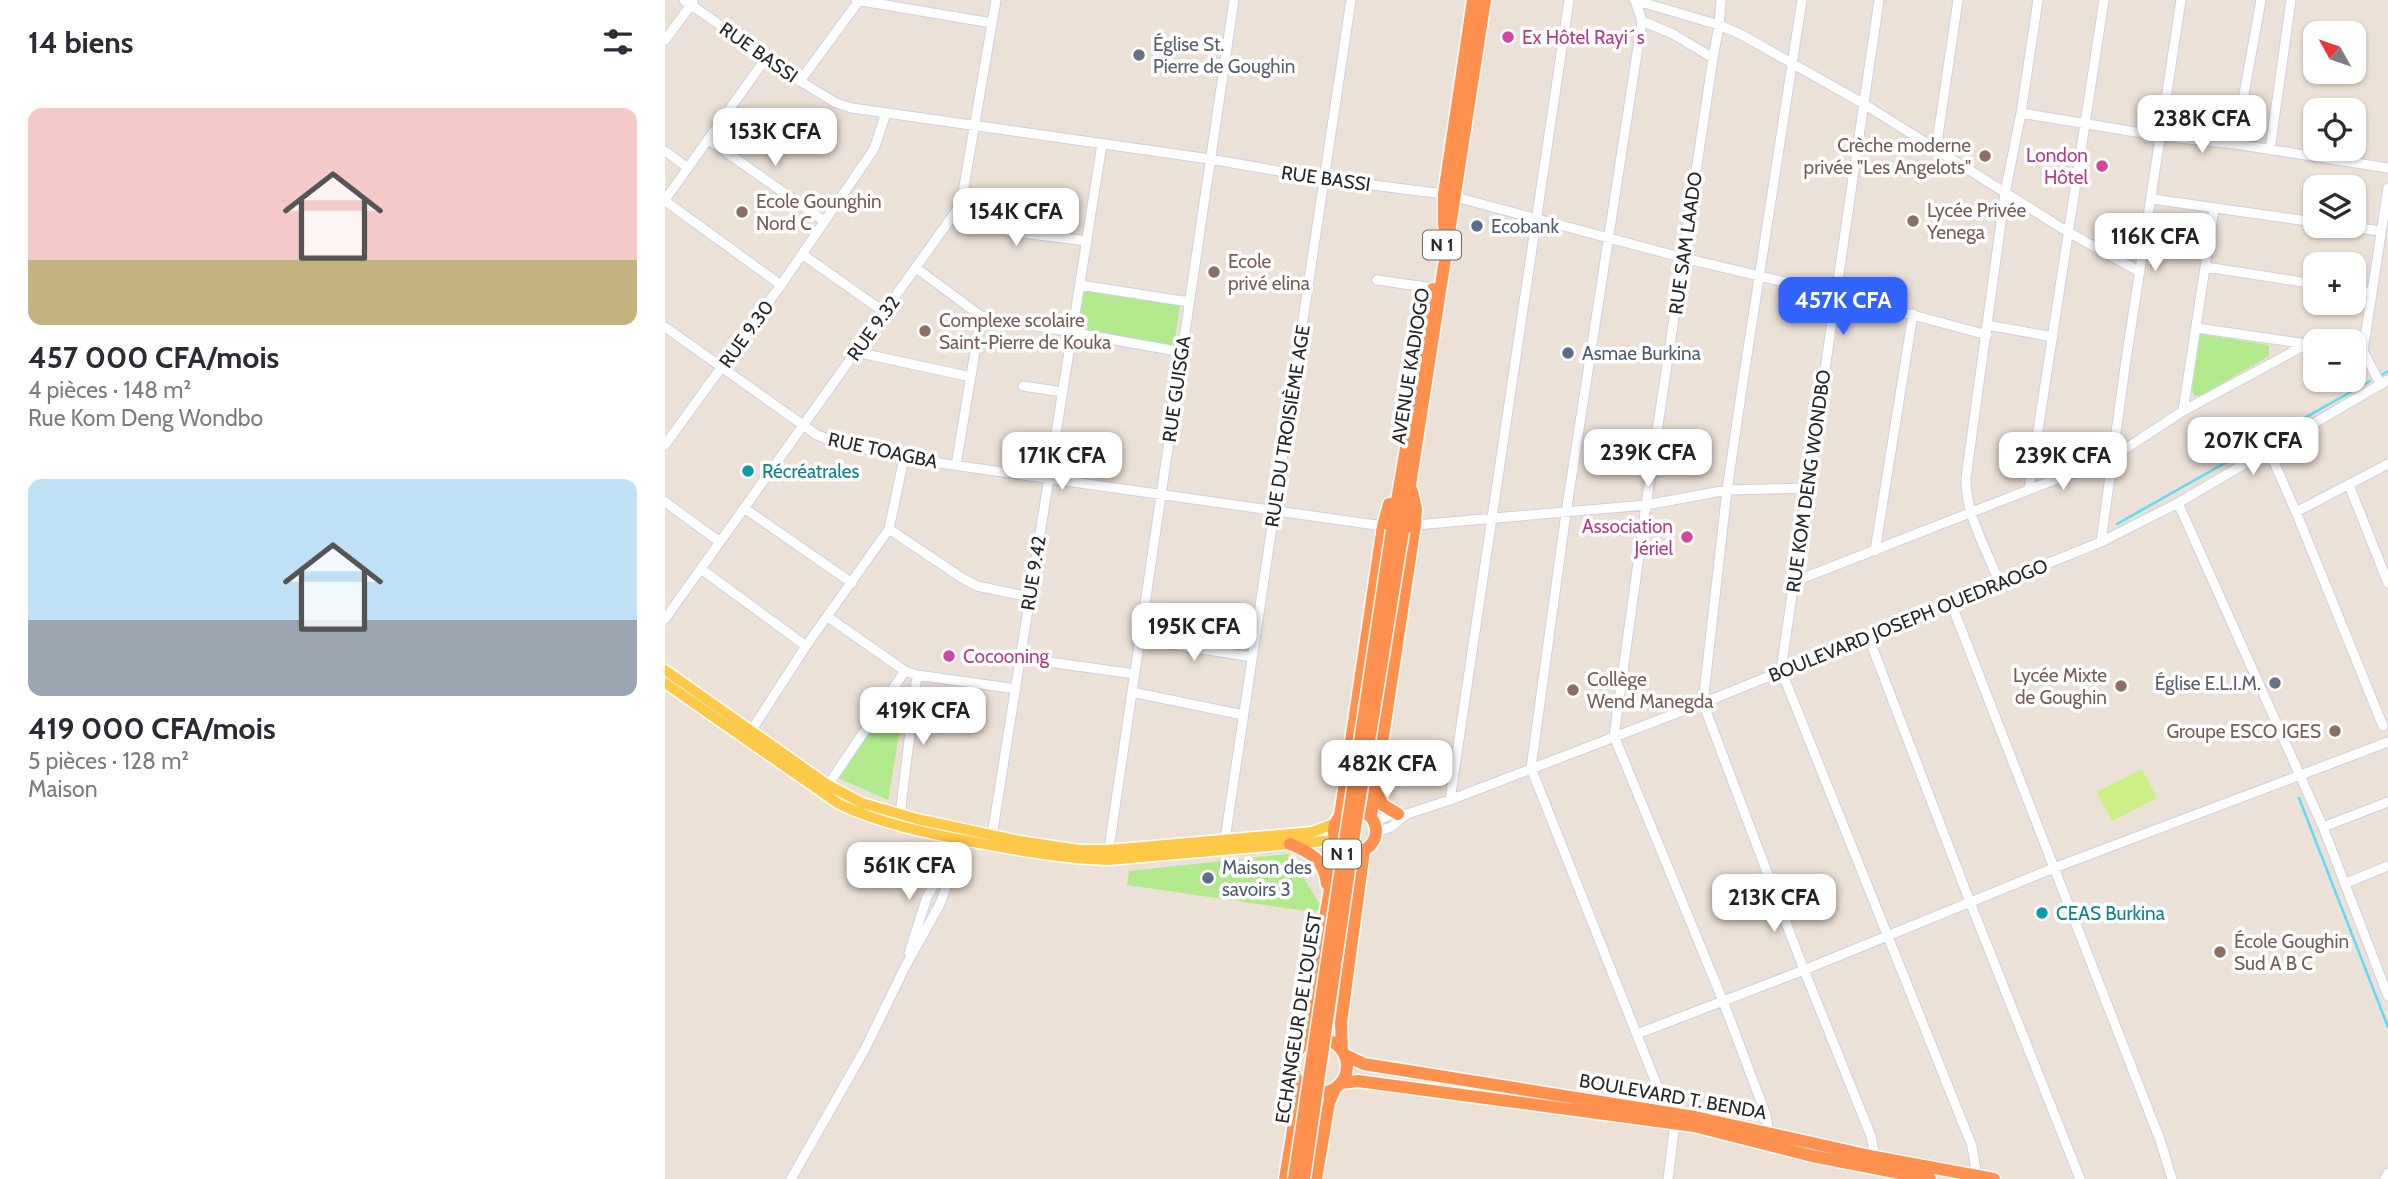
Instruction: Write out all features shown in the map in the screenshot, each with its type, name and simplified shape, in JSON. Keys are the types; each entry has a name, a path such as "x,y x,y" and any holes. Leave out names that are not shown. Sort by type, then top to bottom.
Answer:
{"highway":[{"name":"AVENUE KADIOGO","path":"1405,488 1433,288 1443,242 1473,0"},
{"name":"AVENUE KADIOGO","path":"1399,528 1449,195 1485,0"},
{"name":"N 1","path":"1285,1179 1297,1104 1293,1063 1308,1016 1337,842 1334,832 1399,528 1416,501 1405,488"},
{"name":"N 1","path":"1337,842 1349,851 1364,850 1373,843 1375,791 1399,528"},
{"name":"N 1","path":"1304,1179 1399,528"},
{"name":"ECHANGEUR DE L'OUEST","path":"1294,1179 1399,528"},
{"path":"1375,791 1383,806 1402,814"},
{"name":"N 1","path":"1338,819 1346,812 1359,810 1374,823"},
{"path":"1290,844 1315,855 1325,870 1329,895"},
{"name":"N 1","path":"1316,1179 1329,1103 1346,1072 1341,1023 1364,850"},
{"path":"1298,1051 1307,1042 1320,1039 1332,1042 1344,1053"},
{"name":"BOULEVARD T. BENDA","path":"1344,1053 1364,1064 1769,1133 1875,1157 1994,1179"},
{"path":"1295,1076 1302,1086 1312,1092 1324,1093 1338,1086"},
{"name":"BOULEVARD T. BENDA","path":"1338,1086 1358,1080 1673,1118 1812,1156 1930,1179"}],"main road":[{"path":"665,670 828,785 862,803 900,815 992,836 1108,855"},
{"path":"665,683 839,804 898,825 957,839 1047,856 1108,855 1224,845 1312,832 1338,819"},
{"path":"1224,845 1337,842"}],"street":[{"name":"RUE 9.32","path":"665,620 961,204 996,0"},
{"name":"RUE GUISGA","path":"1108,855 1234,0"},
{"name":"RUE DU TROISIÈME AGE","path":"1224,845 1351,0"},
{"path":"1450,800 1569,0"},
{"path":"1634,0 1719,25 1864,104 2068,232 2140,272"},
{"path":"1634,0 1642,21 1566,513 1531,768 1673,1118 1668,1179"},
{"name":"RUE SAM LAADO","path":"1614,736 1721,0"},
{"path":"1802,0 1727,490 1703,703 1804,970 1871,1136 1875,1157"},
{"name":"RUE KOM DENG WONDBO","path":"1781,670 1879,0"},
{"path":"1936,149 1958,0"},
{"path":"2000,584 1971,512 1966,478 2005,193 2021,113 2038,0"},
{"path":"2029,489 2104,0"},
{"path":"2101,542 2181,0"},
{"path":"2235,144 2261,0"},
{"path":"2270,150 2291,0"},
{"path":"800,81 857,1 894,4 992,23"},
{"path":"665,40 690,2"},
{"name":"RUE BASSI","path":"690,2 800,81 837,103 885,113 1210,159 1324,179 1449,195 1684,258 1913,314 1987,330 2053,337"},
{"path":"1642,21 1673,34 1713,58"},
{"path":"767,58 665,200 781,285"},
{"path":"709,140 824,221 873,149 885,113"},
{"path":"2021,113 2160,136 2235,144 2388,168"},
{"name":"RUE 9.42","path":"992,836 1102,144"},
{"path":"665,151 688,168"},
{"path":"2363,329 2372,293 2388,188"},
{"path":"2152,200 2303,220"},
{"path":"961,204 1007,231 1087,241"},
{"path":"2183,411 2214,209"},
{"name":"RUE 9.30","path":"665,445 824,221"},
{"path":"2366,229 2381,231"},
{"path":"802,254 884,312"},
{"path":"2206,267 2303,282"},
{"path":"916,268 981,316 1182,352"},
{"path":"1377,280 1433,288"},
{"path":"1080,285 1189,302"},
{"path":"2366,292 2372,293"},
{"path":"1875,551 1913,314"},
{"path":"956,465 981,316"},
{"name":"RUE TOAGBA","path":"665,327 803,427 835,442 904,458 1274,511 1399,528 1646,505 1727,490 1806,488"},
{"path":"2197,328 2303,343"},
{"path":"1793,582 2113,457 2183,411 2303,348"},
{"path":"856,352 971,377"},
{"path":"2366,361 2384,382"},
{"name":"BOULEVARD JOSEPH OUEDRAOGO","path":"1374,823 1391,827 1402,814 1450,800 1703,703 2101,542 2178,503 2384,382"},
{"path":"1023,386 1063,392"},
{"path":"2269,451 2297,512 2383,726"},
{"path":"751,731 889,529 904,458"},
{"path":"2297,512 2388,464"},
{"path":"2349,485 2388,583"},
{"path":"665,502 720,542"},
{"path":"2178,503 2323,827 2388,996"},
{"path":"744,508 852,583"},
{"path":"889,529 962,579 977,586 1029,597"},
{"path":"701,569 807,646"},
{"path":"1951,603 2160,1140 2172,1179"},
{"path":"828,617 905,671 917,675 1016,688"},
{"path":"1868,636 2080,1179"},
{"path":"1139,639 1252,657"},
{"path":"1020,658 1134,674"},
{"path":"1781,670 1972,1146 1977,1177"},
{"path":"828,785 905,671"},
{"path":"900,815 917,675"},
{"path":"1132,692 1243,715"},
{"path":"1614,736 1723,1001 1766,1115 1769,1133"},
{"path":"1637,1034 1804,970 2054,868 2388,742"},
{"path":"2323,827 2388,802"},
{"path":"791,1179 940,904 948,882 957,839"},
{"path":"905,967 927,897 954,853"},
{"path":"2346,883 2388,866"},
{"path":"2385,1179 2388,1173"}],"green space":[{"path":"1084,290 1180,305 1174,345 1078,330"},
{"path":"2200,334 2269,345 2269,356 2200,396 2195,396 2192,391"},
{"path":"904,686 907,688 888,800 836,777"},
{"path":"2142,769 2157,798 2112,821 2097,792"},
{"path":"1289,854 1319,903 1319,909 1314,912 1127,885 1129,871"}],"waterway":[{"path":"2380,376 2388,371"},
{"path":"2117,524 2370,381"},
{"path":"2299,798 2388,1027"}],"place":[{"name":"Ex Hôtel Rayi´s","path":"1508,37"},
{"name":"Église St. Pierre de Goughin","path":"1139,55"},
{"name":"Crèche moderne privée \"Les Angelots\"","path":"1985,156"},
{"name":"London Hôtel","path":"2102,166"},
{"name":"Ecole Gounghin Nord C","path":"742,212"},
{"name":"Lycée Privée Yenega","path":"1913,221"},
{"name":"Ecobank","path":"1477,226"},
{"name":"Ecole privé elina","path":"1214,272"},
{"name":"Complexe scolaire Saint-Pierre de Kouka","path":"925,331"},
{"name":"Asmae Burkina","path":"1568,353"},
{"name":"Récréatrales","path":"748,471"},
{"name":"Association Jériel","path":"1687,537"},
{"name":"Cocooning","path":"949,656"},
{"name":"Église E.L.I.M.","path":"2275,683"},
{"name":"Lycée Mixte de Goughin","path":"2121,686"},
{"name":"Collège Wend Manegda","path":"1573,690"},
{"name":"Groupe ESCO IGES","path":"2335,731"},
{"name":"Maison des savoirs 3","path":"1208,878"},
{"name":"CEAS Burkina","path":"2042,913"},
{"name":"École Goughin Sud A B C","path":"2220,952"}]}
